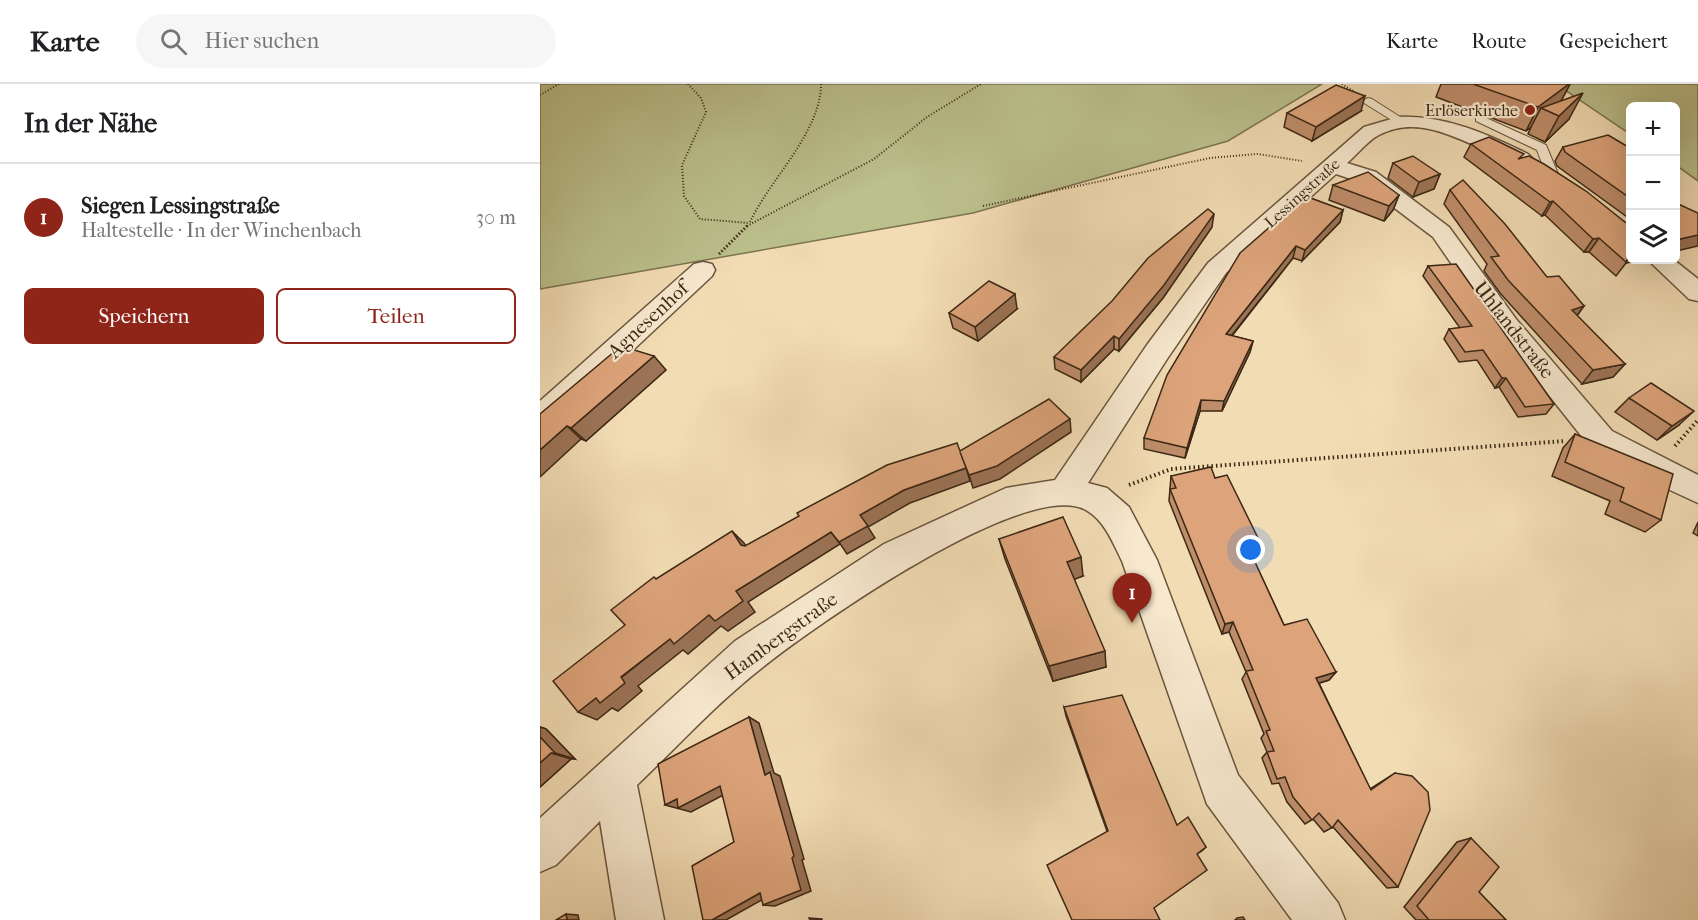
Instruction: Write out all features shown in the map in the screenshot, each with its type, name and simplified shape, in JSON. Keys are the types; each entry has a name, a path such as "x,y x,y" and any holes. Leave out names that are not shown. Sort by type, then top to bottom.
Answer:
{"street":[{"name":"Lessingstraße","path":"1080,495 1157,352 1217,268 1371,131 1398,114 1486,141 1552,174 1570,187"},
{"name":"Uhlandstraße","path":"1331,168 1368,177 1440,232 1507,325 1601,439 1698,490"},
{"path":"1665,264 1698,293"},
{"name":"Agnesenhof","path":"540,418 703,270"},
{"name":"Hambergstraße","path":"540,849 614,777 748,654 896,555 1018,498 1080,495"},
{"path":"1080,495 1117,517 1140,560 1222,789 1321,920"},
{"path":"614,777 640,920"}],"lane":[{"path":"1398,114 1373,104 1398,114"},
{"path":"1480,119 1542,148 1552,174"}],"path":[{"path":"540,95 559,84"},
{"path":"688,84 701,98 706,112 682,165 684,196 700,219 750,223"},
{"path":"750,223 761,198 791,159 812,121 821,84"},
{"path":"703,270 750,223 874,159 927,117 981,84"},
{"path":"984,206 1169,166 1240,155 1284,155 1331,168"},
{"path":"1080,495 1171,468 1601,439"}],"green space":[{"path":"540,84 1322,84 1228,141 973,213 540,289"},
{"path":"1556,84 1698,84 1698,181 1680,168 1680,102 1626,102 1626,131"}],"building":[{"path":"1473,84 1569,84 1538,107"},
{"path":"1336,85 1365,96 1316,127 1287,113"},
{"path":"1583,93 1559,116 1541,108"},
{"path":"1608,135 1626,146 1626,195 1565,152 1563,147"},
{"path":"1489,137 1524,154 1518,159 1529,156 1586,191 1626,222 1626,262 1599,238 1593,239 1553,201 1550,202 1471,144"},
{"path":"1413,156 1440,174 1419,182 1393,163"},
{"path":"1368,172 1399,195 1389,206 1333,185"},
{"path":"1463,180 1505,224 1547,277 1559,276 1584,306 1572,310 1625,364 1593,370 1508,280 1491,257 1499,256 1450,190"},
{"path":"1305,196 1343,210 1305,250 1296,246 1226,334 1253,341 1224,401 1201,400 1187,448 1144,438 1167,375 1240,253"},
{"path":"1680,205 1698,213 1698,235 1680,239"},
{"path":"1208,209 1214,214 1164,285 1119,339 1114,336 1081,370 1054,357 1112,301 1148,258"},
{"path":"1456,264 1554,404 1525,407 1506,378 1502,378 1483,350 1465,352 1449,329 1472,326 1428,266"},
{"path":"989,281 1015,294 975,327 949,313"},
{"path":"621,346 654,356 571,428 567,426 540,450 540,414"},
{"path":"1651,383 1694,411 1672,426 1629,398"},
{"path":"1049,399 1070,419 997,466 969,475 960,452 966,468 904,490 860,515 868,526 839,542 831,532 736,591 743,601 715,621 709,615 674,644 670,639 621,677 625,683 600,703 596,698 578,712 553,681 625,625 611,610 654,577 656,579 732,531 741,545 745,546 799,516 797,513 887,465 957,443 960,451"},
{"path":"1575,434 1673,474 1661,520 1620,501 1624,488 1565,462"},
{"path":"1211,467 1215,478 1227,475 1261,544 1248,547 1284,625 1307,619 1336,672 1316,678 1371,790 1395,773 1412,776 1428,792 1430,810 1398,887 1338,820 1332,828 1319,813 1312,820 1293,797 1285,777 1277,779 1267,752 1274,751 1266,731 1270,730 1246,671 1253,670 1233,622 1225,624 1170,489 1176,488 1171,476"},
{"path":"1063,517 1081,557 1067,562 1105,651 1049,666 999,539"},
{"path":"1122,695 1177,825 1188,817 1206,847 1197,854 1207,870 1154,908 1160,920 1072,920 1047,865 1108,831 1064,707"},
{"path":"749,717 765,775 770,772 794,856 792,858 801,890 763,905 760,893 712,920 703,920 692,866 734,842 720,786 678,808 677,799 665,805 658,764"},
{"path":"540,737 555,753 551,753 540,763"},
{"path":"1471,838 1499,867 1479,892 1506,920 1429,920 1417,906"},
{"path":"566,914 567,920 556,920"}],"place":[{"name":"Erlöserkirche","path":"1530,110"},
{"name":"Siegen Lessingstraße","path":"1132,623"}]}
